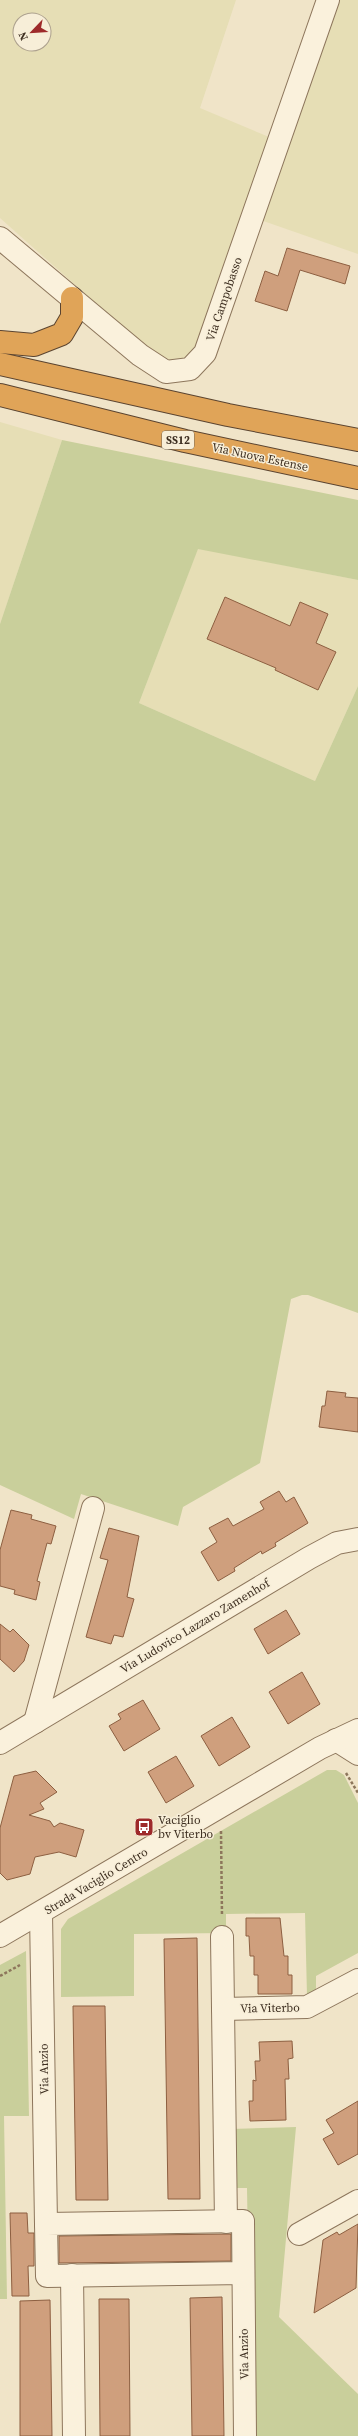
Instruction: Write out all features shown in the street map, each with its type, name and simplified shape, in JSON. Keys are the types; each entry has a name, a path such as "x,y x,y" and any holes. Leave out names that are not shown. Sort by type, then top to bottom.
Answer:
{"highway":[{"path":"0,342 34,345 62,334 72,317 72,298"},
{"path":"0,364 228,415 358,440"},
{"name":"Via Nuova Estense","path":"0,395 185,441 358,478"}],"street":[{"name":"Via Campobasso","path":"0,238 140,355 166,372 190,369 205,353 328,0"},
{"path":"35,1722 93,1508"},
{"name":"Via Ludovico Lazzaro Zamenhof","path":"0,1743 309,1558 337,1543 358,1539"},
{"name":"Strada Vaciglio Centro","path":"0,1936 320,1748 358,1730"},
{"path":"336,1740 358,1754"},
{"name":"Via Anzio","path":"41,1913 47,2276 243,2273"},
{"path":"222,1937 226,2222"},
{"name":"Via Viterbo","path":"223,2009 307,2008 358,1980"},
{"path":"299,2234 358,2201"},
{"name":"Via Anzio","path":"46,2224 242,2221 245,2436"},
{"path":"72,2275 74,2436"}],"path":[{"path":"220,1826 222,1937"}],"shaded area":[{"path":"0,0 236,0 200,108 269,137 317,0 358,0 358,254 246,215 192,359 164,364 0,218"},
{"path":"0,422 62,440 0,624"},
{"path":"198,548 358,580 358,686 315,781 139,703"}],"green space":[{"path":"62,440 358,500 358,580 198,549 139,703 315,781 358,686 358,1313 308,1295 302,1295 291,1299 260,1463 183,1507 178,1526 81,1494 74,1519 0,1485 0,624"},
{"path":"327,1770 336,1770 344,1775 358,1803 358,1953 316,1976 316,1996 307,1996 305,1913 226,1914 226,1933 134,1934 134,1996 61,1997 61,1929 68,1919"},
{"path":"26,1951 29,2116 4,2116 7,2299 0,2299 0,1965"},
{"path":"296,2127 279,2317 358,2394 358,2436 251,2436 247,2188 233,2188 231,2129"}],"building":[{"path":"287,248 350,266 345,284 300,270 287,311 255,301 265,271 278,276"},
{"path":"225,597 290,626 300,602 328,614 316,643 336,652 318,690 275,670 276,668 207,639"},
{"path":"327,1391 346,1393 345,1397 358,1398 358,1432 319,1427 322,1406 325,1406"},
{"path":"279,1491 286,1502 294,1497 308,1523 275,1543 276,1546 262,1554 261,1551 234,1568 235,1571 218,1581 201,1552 217,1542 209,1528 228,1518 233,1526 264,1509 260,1502"},
{"path":"11,1510 32,1515 31,1519 56,1526 51,1544 47,1543 37,1581 40,1582 36,1600 14,1594 15,1590 0,1586 0,1550"},
{"path":"109,1528 139,1536 127,1597 134,1599 123,1637 114,1635 111,1644 86,1637 108,1560 100,1558"},
{"path":"286,1610 300,1634 268,1654 254,1629"},
{"path":"0,1624 10,1632 13,1629 29,1645 24,1661 14,1672 0,1659"},
{"path":"302,1672 320,1704 288,1724 269,1692"},
{"path":"143,1700 160,1729 124,1751 109,1726 121,1719 118,1714"},
{"path":"232,1717 250,1747 219,1766 201,1736"},
{"path":"176,1756 194,1786 166,1803 148,1772"},
{"path":"36,1771 57,1792 40,1803 44,1809 29,1815 50,1821 54,1827 60,1823 84,1830 76,1857 59,1852 35,1857 30,1874 7,1880 0,1873 0,1828 14,1776"},
{"path":"246,1918 280,1918 284,1956 288,1956 288,1975 292,1975 292,1994 258,1994 258,1975 254,1975 254,1956 250,1956 249,1936 246,1936"},
{"path":"197,1938 200,2199 168,2199 164,1939"},
{"path":"73,2006 105,2006 108,2200 76,2200"},
{"path":"292,2041 293,2058 288,2059 289,2079 285,2079 286,2120 250,2121 249,2101 253,2101 253,2080 256,2081 255,2061 260,2061 259,2042"},
{"path":"358,2101 358,2154 338,2165 323,2139 334,2133 326,2120"},
{"path":"10,2213 27,2213 28,2233 34,2233 34,2266 28,2266 29,2296 12,2296"},
{"path":"358,2224 356,2288 314,2313 323,2240 337,2232 339,2235"},
{"path":"231,2234 231,2261 59,2263 59,2236"},
{"path":"222,2297 224,2436 192,2436 190,2298"},
{"path":"99,2299 129,2299 130,2436 100,2436"},
{"path":"50,2300 52,2436 20,2436 20,2301"}],"place":[{"name":"Vaciglio bv Viterbo","path":"144,1827"}]}
